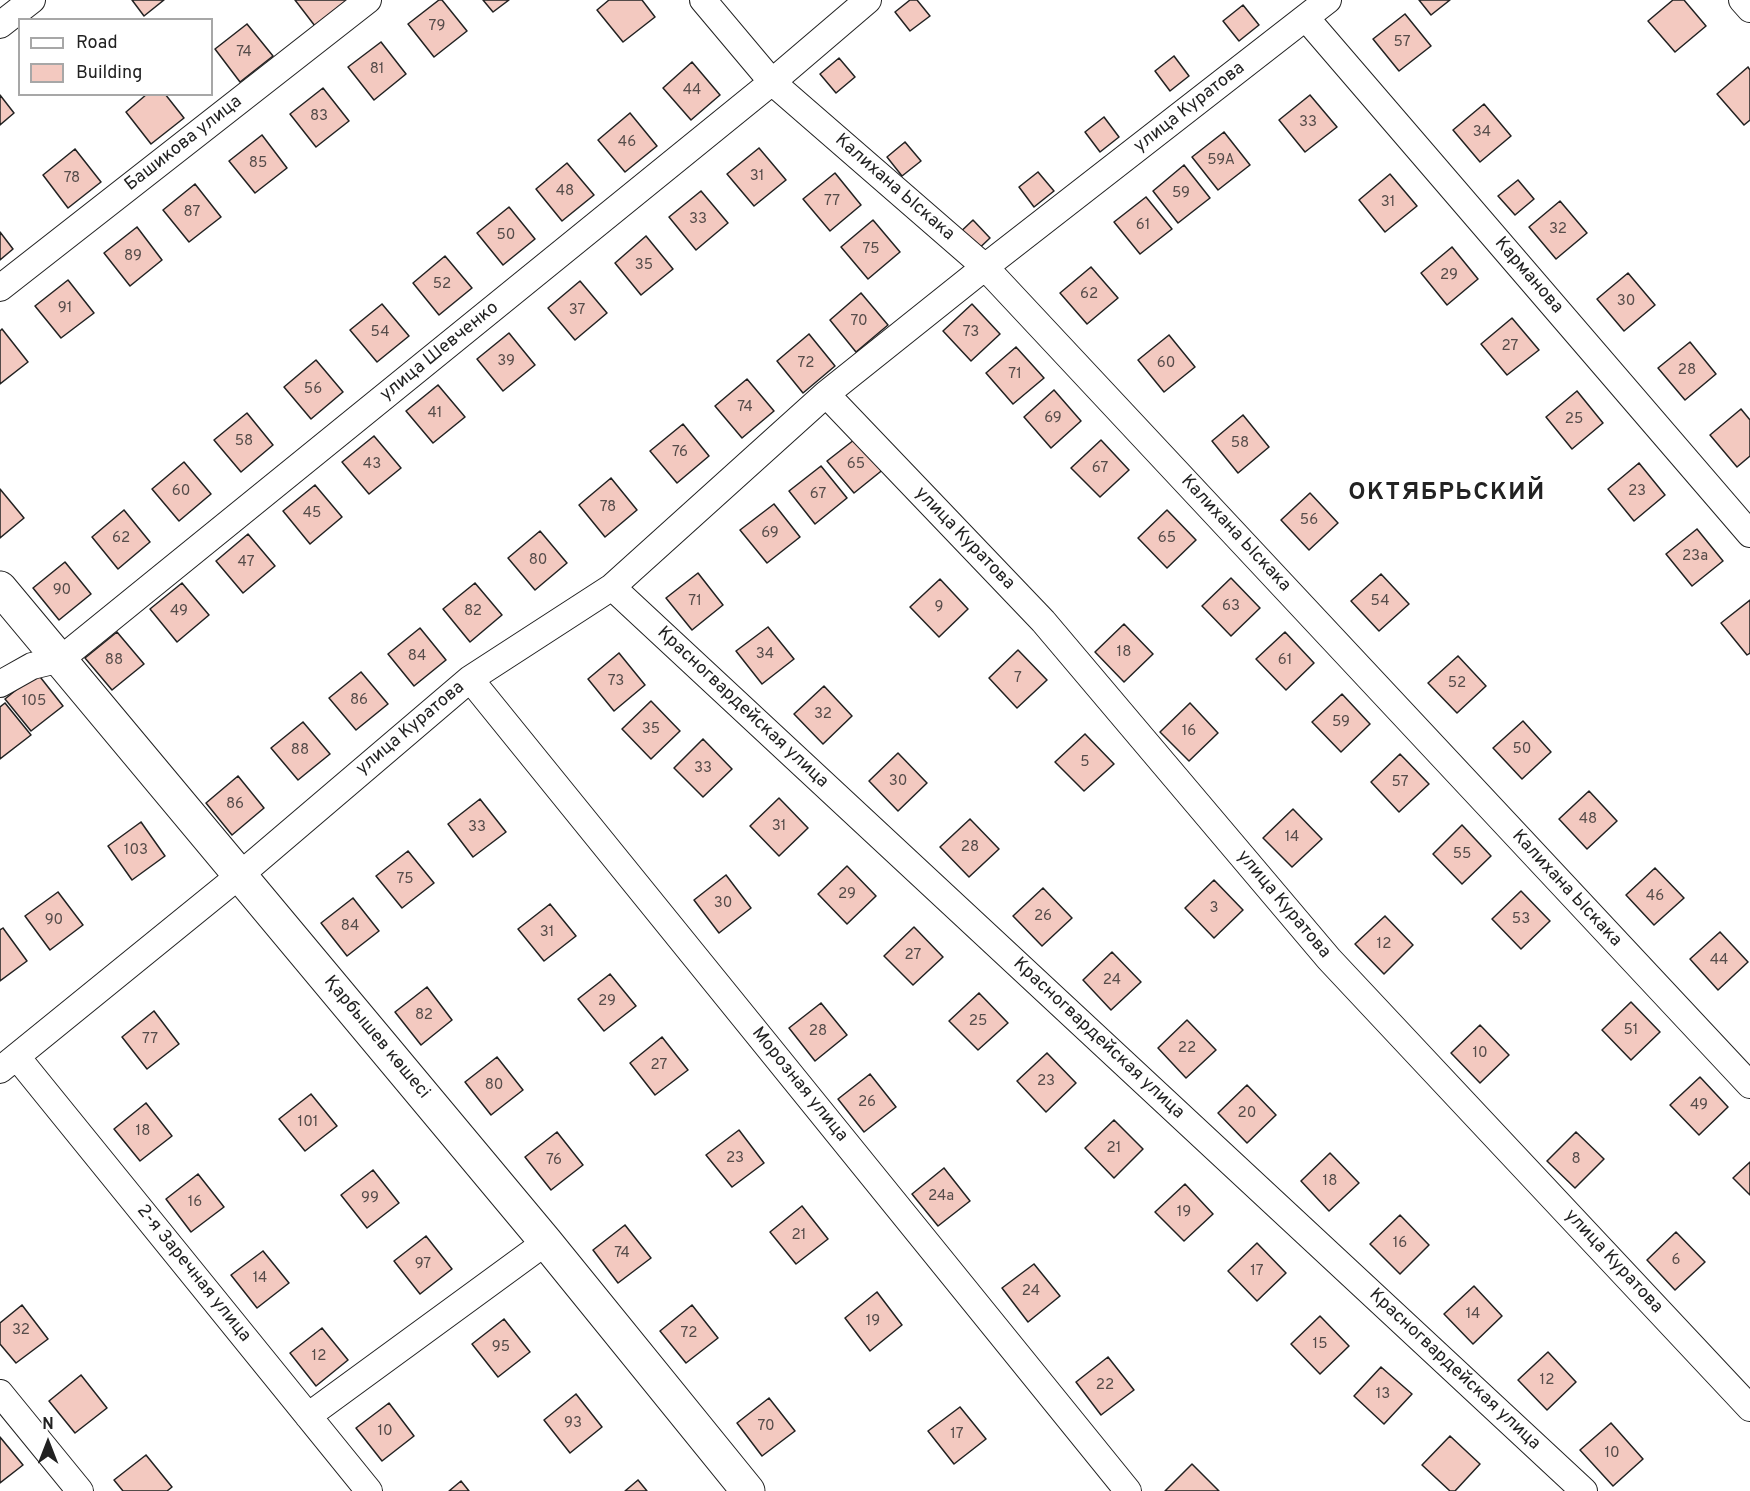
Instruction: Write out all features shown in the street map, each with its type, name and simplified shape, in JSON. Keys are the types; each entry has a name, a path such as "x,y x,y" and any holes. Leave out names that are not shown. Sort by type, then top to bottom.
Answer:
{"main road":[{"name":"Қарбышев көшесі","path":"0,588 546,1242 748,1491"}],"street":[{"path":"0,26 32,0"},
{"name":"Башикова улица","path":"0,288 368,0"},
{"name":"Калихана Ыскака","path":"703,0 772,82 985,267 1750,1086"},
{"name":"улица Шевченко","path":"0,684 32,666 61,659 772,82 868,0"},
{"name":"улица Куратова","path":"9,1063 240,875 470,679 612,587 826,394 1328,0"},
{"path":"1742,0 1750,9"},
{"name":"Карманова","path":"1306,18 1750,534"},
{"name":"улица Куратова","path":"826,394 1043,621 1329,960 1750,1408"},
{"name":"Красногвардейская улица","path":"612,587 1584,1491"},
{"name":"Морозная улица","path":"470,679 1128,1491"},
{"name":"2-я Заречная улица","path":"9,1063 369,1491"},
{"path":"308,1416 546,1242"},
{"path":"0,1393 80,1491"}],"building":[{"path":"132,0 164,0 144,16"},
{"path":"295,0 347,0 315,26"},
{"path":"442,0 467,31 434,57 408,24"},
{"path":"483,0 509,0 493,12"},
{"path":"609,0 642,0 655,17 623,42 597,10"},
{"path":"910,0 917,0 930,16 910,31 895,12"},
{"path":"1419,0 1450,0 1431,15"},
{"path":"1673,0 1684,0 1706,26 1675,52 1648,21"},
{"path":"1243,5 1259,25 1239,41 1223,21"},
{"path":"1405,14 1431,46 1399,71 1373,39"},
{"path":"247,24 273,56 240,82 215,49"},
{"path":"381,42 406,74 374,100 348,67"},
{"path":"1174,56 1189,76 1170,91 1155,71"},
{"path":"839,58 855,77 836,93 820,74"},
{"path":"692,62 720,95 691,120 663,88"},
{"path":"1748,67 1750,70 1750,120 1744,125 1717,94"},
{"path":"323,88 349,121 316,147 290,114"},
{"path":"0,95 14,113 0,125"},
{"path":"1310,95 1337,127 1305,152 1279,120"},
{"path":"145,96 167,96 184,118 151,144 126,112"},
{"path":"1484,104 1511,136 1480,162 1453,130"},
{"path":"630,113 657,146 625,172 598,140"},
{"path":"1104,117 1119,137 1100,152 1085,132"},
{"path":"1224,132 1250,165 1218,190 1192,157"},
{"path":"262,135 287,168 255,193 229,161"},
{"path":"905,142 921,161 902,176 887,157"},
{"path":"759,148 786,180 754,206 727,174"},
{"path":"75,149 101,182 68,208 43,175"},
{"path":"567,163 594,195 562,221 536,189"},
{"path":"1184,165 1210,198 1178,223 1153,191"},
{"path":"1038,172 1054,191 1034,207 1019,187"},
{"path":"835,173 861,205 830,231 803,199"},
{"path":"1390,174 1417,206 1385,232 1359,200"},
{"path":"1518,180 1534,199 1515,215 1498,196"},
{"path":"195,184 221,217 189,242 163,210"},
{"path":"701,191 728,223 696,250 669,217"},
{"path":"1146,197 1172,229 1140,254 1114,222"},
{"path":"1560,201 1587,233 1556,259 1529,227"},
{"path":"509,207 535,239 503,265 477,233"},
{"path":"873,220 900,252 868,279 841,247"},
{"path":"973,220 990,238 972,255 955,237"},
{"path":"137,227 162,260 130,286 104,253"},
{"path":"0,232 13,249 0,260"},
{"path":"646,236 673,269 641,295 615,263"},
{"path":"1452,247 1478,279 1447,305 1421,273"},
{"path":"445,256 472,288 439,315 413,283"},
{"path":"1091,267 1118,298 1087,324 1060,293"},
{"path":"1628,273 1655,305 1624,331 1597,299"},
{"path":"68,280 94,313 61,338 35,306"},
{"path":"580,281 607,313 575,340 548,308"},
{"path":"861,293 888,325 856,352 830,320"},
{"path":"382,304 409,336 377,362 350,330"},
{"path":"972,304 1000,334 971,361 943,331"},
{"path":"1512,318 1539,350 1507,375 1481,344"},
{"path":"2,329 28,362 0,384 0,331"},
{"path":"509,333 535,365 503,391 477,359"},
{"path":"809,334 835,366 803,393 777,361"},
{"path":"1169,335 1195,367 1164,392 1138,360"},
{"path":"1690,342 1716,374 1685,400 1658,368"},
{"path":"1016,347 1044,378 1013,404 986,373"},
{"path":"316,360 343,392 311,419 284,387"},
{"path":"747,379 774,411 742,438 715,406"},
{"path":"438,385 465,417 433,443 406,411"},
{"path":"1054,390 1081,421 1051,448 1024,417"},
{"path":"1577,391 1603,423 1572,449 1546,417"},
{"path":"1741,409 1750,420 1750,456 1737,467 1710,435"},
{"path":"247,413 273,445 241,472 214,440"},
{"path":"1243,415 1269,447 1238,473 1212,441"},
{"path":"683,424 709,456 677,483 650,451"},
{"path":"374,436 401,468 369,494 342,462"},
{"path":"859,436 885,468 854,493 827,461"},
{"path":"1101,440 1129,470 1100,497 1071,468"},
{"path":"184,462 211,494 179,521 152,489"},
{"path":"1639,463 1665,495 1634,521 1608,489"},
{"path":"821,466 847,498 815,524 789,491"},
{"path":"611,478 637,510 605,537 579,505"},
{"path":"315,485 342,517 310,544 283,511"},
{"path":"0,489 24,518 0,538"},
{"path":"1310,493 1338,523 1309,550 1281,520"},
{"path":"774,504 800,537 767,563 740,530"},
{"path":"124,510 150,542 118,569 92,537"},
{"path":"1167,510 1196,540 1167,568 1138,538"},
{"path":"1697,529 1723,561 1692,586 1666,554"},
{"path":"540,531 567,563 535,590 508,558"},
{"path":"248,534 275,566 243,593 216,561"},
{"path":"65,562 91,594 59,620 33,588"},
{"path":"698,573 723,605 692,630 666,598"},
{"path":"1381,574 1409,604 1379,631 1351,601"},
{"path":"1231,578 1260,608 1231,636 1202,606"},
{"path":"940,579 968,609 939,637 910,607"},
{"path":"182,583 209,615 177,642 150,609"},
{"path":"475,583 502,615 470,642 443,609"},
{"path":"1750,600 1750,653 1747,655 1721,623"},
{"path":"1124,624 1153,654 1124,682 1095,652"},
{"path":"768,627 794,659 762,684 736,651"},
{"path":"420,628 446,660 414,686 388,654"},
{"path":"117,632 144,664 112,690 85,658"},
{"path":"1285,632 1314,663 1286,690 1256,659"},
{"path":"1018,650 1047,680 1017,708 989,678"},
{"path":"619,653 645,685 614,711 588,679"},
{"path":"1458,656 1486,686 1457,713 1428,683"},
{"path":"361,672 388,704 356,730 329,698"},
{"path":"37,673 63,706 31,731 5,699"},
{"path":"824,686 852,716 823,744 794,714"},
{"path":"1342,694 1370,724 1341,752 1312,722"},
{"path":"651,701 680,731 651,759 622,729"},
{"path":"5,703 31,735 0,759 0,707"},
{"path":"1190,703 1218,733 1189,761 1160,732"},
{"path":"1523,721 1551,752 1522,779 1493,748"},
{"path":"303,722 330,754 298,780 271,748"},
{"path":"1085,734 1114,764 1084,791 1055,762"},
{"path":"703,739 732,769 703,797 674,768"},
{"path":"898,753 927,783 898,811 869,781"},
{"path":"1400,754 1429,784 1399,812 1371,782"},
{"path":"238,776 264,808 232,835 206,803"},
{"path":"1589,791 1617,821 1587,849 1559,819"},
{"path":"779,798 808,828 779,856 750,826"},
{"path":"480,799 506,832 473,857 448,824"},
{"path":"1293,809 1322,839 1292,867 1263,838"},
{"path":"970,819 999,849 969,877 940,847"},
{"path":"141,822 165,856 132,880 108,846"},
{"path":"1462,825 1491,856 1462,884 1433,854"},
{"path":"408,851 434,883 402,908 376,876"},
{"path":"847,866 876,896 847,924 818,894"},
{"path":"1655,868 1684,898 1654,925 1626,895"},
{"path":"726,875 751,908 719,933 694,900"},
{"path":"1214,880 1243,910 1214,938 1185,908"},
{"path":"1043,888 1072,918 1042,946 1013,916"},
{"path":"1521,891 1550,921 1521,949 1492,919"},
{"path":"58,892 83,925 50,950 25,916"},
{"path":"353,898 379,931 347,956 321,923"},
{"path":"550,904 576,936 544,961 518,929"},
{"path":"1385,916 1413,945 1384,974 1355,944"},
{"path":"914,927 943,957 913,985 884,956"},
{"path":"3,928 27,961 0,981 0,930"},
{"path":"1720,932 1748,962 1718,990 1690,959"},
{"path":"1112,952 1141,982 1111,1010 1083,980"},
{"path":"610,974 636,1006 604,1031 578,999"},
{"path":"427,987 452,1020 421,1045 395,1012"},
{"path":"979,993 1008,1023 978,1050 949,1021"},
{"path":"1631,1002 1660,1032 1631,1060 1602,1030"},
{"path":"821,1003 847,1035 815,1061 789,1028"},
{"path":"154,1011 179,1044 147,1069 122,1037"},
{"path":"1187,1020 1216,1050 1186,1078 1158,1048"},
{"path":"1480,1025 1509,1055 1480,1083 1451,1053"},
{"path":"662,1037 688,1070 655,1095 630,1063"},
{"path":"1047,1053 1076,1083 1046,1112 1017,1081"},
{"path":"497,1057 523,1090 491,1115 465,1082"},
{"path":"870,1074 896,1107 864,1132 838,1099"},
{"path":"1700,1077 1728,1107 1699,1135 1670,1105"},
{"path":"1247,1085 1276,1115 1247,1143 1218,1113"},
{"path":"311,1094 337,1126 305,1151 279,1119"},
{"path":"146,1103 172,1136 140,1161 114,1129"},
{"path":"1114,1120 1143,1149 1114,1178 1085,1148"},
{"path":"739,1130 764,1163 732,1187 706,1155"},
{"path":"557,1132 583,1165 551,1190 525,1157"},
{"path":"1576,1132 1604,1159 1575,1188 1547,1161"},
{"path":"1330,1153 1359,1183 1329,1211 1301,1181"},
{"path":"1750,1162 1750,1195 1733,1178"},
{"path":"944,1168 970,1201 938,1226 912,1194"},
{"path":"373,1170 399,1203 367,1228 341,1195"},
{"path":"198,1174 224,1207 191,1232 166,1199"},
{"path":"1185,1184 1213,1214 1184,1241 1155,1212"},
{"path":"802,1206 828,1239 796,1264 770,1232"},
{"path":"1400,1215 1429,1245 1400,1274 1370,1244"},
{"path":"625,1225 651,1258 618,1283 593,1250"},
{"path":"1676,1232 1705,1262 1675,1290 1647,1260"},
{"path":"426,1236 452,1269 420,1294 394,1261"},
{"path":"1257,1243 1286,1273 1257,1301 1228,1271"},
{"path":"263,1251 289,1283 257,1308 231,1275"},
{"path":"1034,1264 1060,1296 1028,1322 1002,1288"},
{"path":"1474,1286 1502,1316 1473,1344 1444,1314"},
{"path":"877,1292 902,1325 870,1351 845,1318"},
{"path":"22,1305 48,1339 16,1363 0,1344 0,1323"},
{"path":"692,1305 718,1338 686,1363 660,1331"},
{"path":"1320,1316 1349,1346 1320,1374 1291,1344"},
{"path":"504,1319 530,1352 498,1377 472,1344"},
{"path":"322,1328 348,1360 316,1386 290,1353"},
{"path":"1548,1352 1576,1382 1547,1410 1518,1380"},
{"path":"1108,1357 1134,1390 1101,1415 1076,1382"},
{"path":"1381,1367 1412,1394 1384,1424 1354,1396"},
{"path":"81,1375 107,1408 75,1433 49,1401"},
{"path":"576,1394 602,1427 570,1453 544,1420"},
{"path":"769,1398 795,1431 762,1456 737,1423"},
{"path":"389,1403 414,1436 382,1461 356,1428"},
{"path":"960,1407 986,1439 954,1464 928,1431"},
{"path":"1611,1423 1643,1459 1613,1486 1580,1450"},
{"path":"1450,1436 1480,1464 1455,1491 1450,1491 1422,1465"},
{"path":"0,1437 23,1465 0,1483"},
{"path":"146,1455 172,1487 167,1491 123,1491 114,1480"},
{"path":"1192,1464 1219,1491 1165,1491"},
{"path":"638,1480 647,1491 625,1491"},
{"path":"461,1481 469,1491 449,1491"}],"district":[{"name":"ОКТЯБРЬСКИЙ","path":"1447,494"}]}
